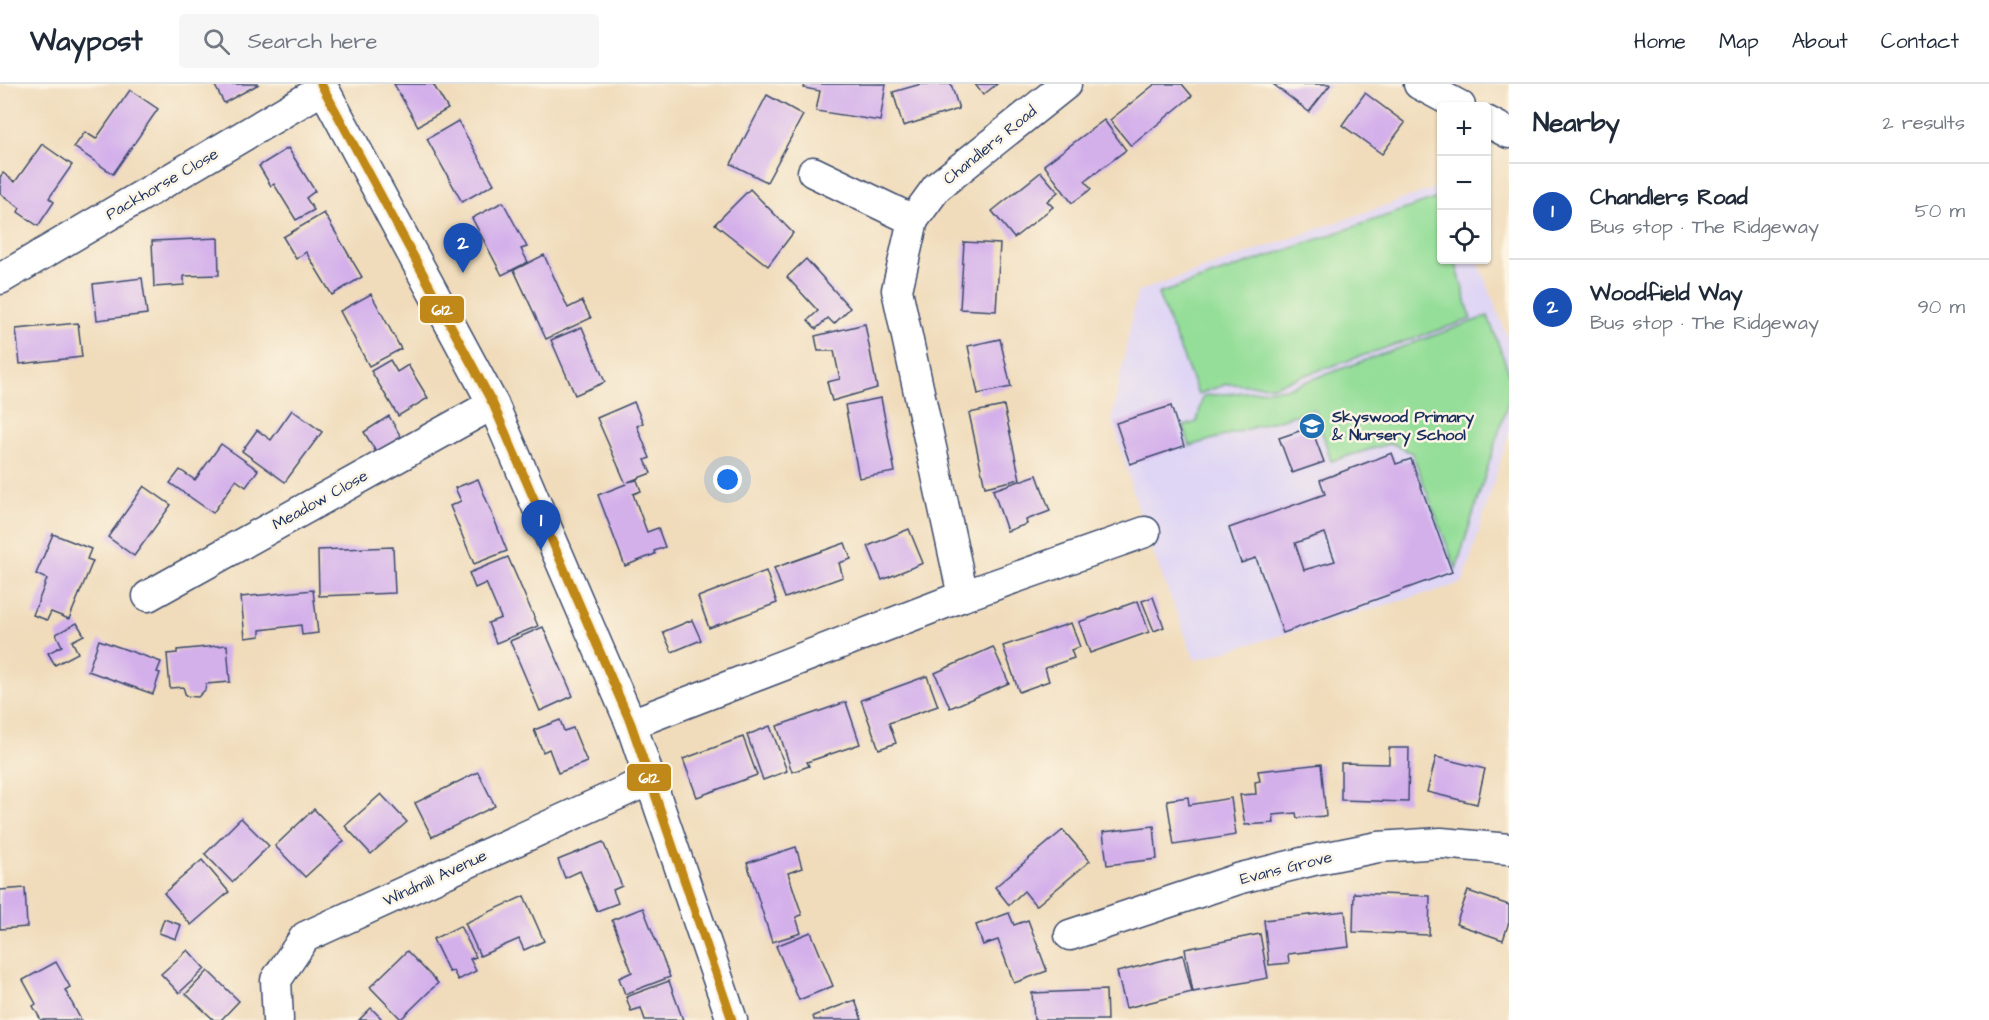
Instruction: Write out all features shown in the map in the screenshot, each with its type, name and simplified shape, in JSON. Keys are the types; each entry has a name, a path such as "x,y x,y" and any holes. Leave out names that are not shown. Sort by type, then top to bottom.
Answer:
{"street":[{"name":"Chandlers Road","path":"963,596 897,290 913,220 937,187 1066,84"},
{"path":"1419,84 1453,102"},
{"path":"322,86 493,404 631,724 732,1020"},
{"name":"Packhorse Close","path":"0,279 322,86"},
{"path":"1491,124 1509,133"},
{"path":"813,172 913,220"},
{"name":"Meadow Close","path":"148,596 493,404"},
{"path":"631,724 963,596 1145,532"},
{"name":"Windmill Avenue","path":"278,1020 276,980 305,938 649,780"},
{"name":"Evans Grove","path":"1070,935 1241,878 1318,858 1368,849 1441,843 1509,849"}],"shaded area":[{"name":"Skyswood Primary & Nursery School","path":"1437,187 1437,264 1480,264 1509,342 1509,433 1463,583 1195,660 1145,532 1112,419 1137,292"}],"green space":[{"path":"1437,198 1437,264 1456,264 1471,319 1273,386 1227,384 1198,394 1158,294"},
{"path":"1488,316 1509,373 1509,399 1456,569 1412,453 1391,443 1331,461 1315,409 1190,446 1184,426 1197,422 1203,396 1288,388"}],"building":[{"path":"214,84 259,84 224,103"},
{"path":"394,84 433,84 448,109 418,126"},
{"path":"805,84 886,84 880,121 816,111 820,91 804,88"},
{"path":"921,84 951,84 959,109 903,126 893,92"},
{"path":"975,84 997,84 983,95"},
{"path":"1155,84 1182,84 1192,96 1131,146 1110,120"},
{"path":"1273,84 1329,84 1330,85 1309,112"},
{"path":"130,90 158,109 113,174 74,147 85,132 96,139"},
{"path":"1365,93 1405,123 1382,154 1342,125"},
{"path":"767,95 803,115 767,182 731,164"},
{"path":"1104,120 1126,150 1085,181 1091,189 1072,203 1044,165"},
{"path":"458,121 494,184 462,202 427,139"},
{"path":"42,144 72,165 49,198 54,202 38,226 18,212 20,208 0,193 0,177 3,173 15,182"},
{"path":"288,148 315,191 306,198 314,210 296,220 274,184 271,186 259,166"},
{"path":"1041,172 1058,192 1047,201 1053,207 1014,238 992,211"},
{"path":"750,189 793,233 768,266 715,224"},
{"path":"503,202 527,247 521,249 528,262 502,275 472,218"},
{"path":"324,213 362,277 332,295 306,252 296,259 283,237"},
{"path":"218,238 219,275 184,276 184,285 154,287 152,241"},
{"path":"964,242 1000,244 996,311 960,309"},
{"path":"544,255 568,308 582,301 591,318 546,339 514,270"},
{"path":"806,259 850,308 834,324 828,318 816,329 808,320 818,311 787,277"},
{"path":"142,278 147,314 97,320 93,284"},
{"path":"371,294 401,349 369,366 340,311"},
{"path":"78,323 82,357 20,364 16,329"},
{"path":"865,324 877,388 832,401 827,382 840,379 834,351 818,351 815,336"},
{"path":"582,327 605,382 575,395 551,340"},
{"path":"1000,339 1011,387 978,394 968,346"},
{"path":"390,360 397,372 408,365 428,398 398,416 371,371"},
{"path":"881,398 895,472 859,478 845,405"},
{"path":"634,402 643,423 637,426 650,458 645,460 651,473 628,482 637,480 641,491 633,494 647,532 658,528 665,547 654,551 655,554 625,566 598,495 626,484 597,418"},
{"path":"1004,406 1020,479 985,487 969,413"},
{"path":"1171,406 1184,446 1130,464 1116,423"},
{"path":"292,410 322,432 285,482 242,451 257,430 271,440"},
{"path":"389,416 401,437 376,452 364,432"},
{"path":"1311,427 1324,462 1292,473 1279,438"},
{"path":"221,444 258,470 246,487 236,480 213,513 170,483 180,470 195,480"},
{"path":"1392,453 1396,464 1411,459 1452,572 1283,633 1256,558 1241,563 1229,528 1325,494 1320,480","holes":["1325,533 1335,561 1304,570 1295,543"]},
{"path":"1037,475 1050,511 1026,520 1027,524 1007,531 993,490"},
{"path":"478,479 507,551 474,564 450,506 461,501 455,488"},
{"path":"144,486 171,505 134,556 108,537"},
{"path":"909,529 923,563 882,580 868,546"},
{"path":"53,534 91,549 87,559 93,561 69,619 51,612 47,620 33,615 47,579 36,574"},
{"path":"845,543 851,559 839,563 843,577 785,598 774,568"},
{"path":"393,547 395,593 319,596 318,550"},
{"path":"508,557 538,626 496,643 488,623 501,618 486,583 475,588 469,573"},
{"path":"766,571 777,603 709,628 698,597"},
{"path":"313,590 318,633 302,635 301,625 260,630 260,636 245,638 241,597"},
{"path":"1153,597 1164,627 1154,631 1142,601"},
{"path":"1138,601 1149,632 1090,653 1079,622"},
{"path":"692,620 701,640 672,652 663,632"},
{"path":"77,623 84,635 72,641 78,653 55,665 48,653 62,646 56,634"},
{"path":"1071,623 1080,647 1071,650 1074,658 1045,668 1049,681 1019,692 1003,646"},
{"path":"543,627 573,696 540,711 510,641"},
{"path":"99,640 161,662 153,694 88,671"},
{"path":"227,645 230,682 206,684 205,690 198,697 186,696 183,687 170,688 167,654 177,653 177,650"},
{"path":"993,647 1009,683 950,708 935,673"},
{"path":"927,676 938,706 889,723 896,743 879,749 861,700"},
{"path":"846,702 860,744 807,762 809,766 792,772 777,726"},
{"path":"560,720 564,731 573,728 587,762 558,773 549,749 543,752 534,730"},
{"path":"770,726 787,771 763,780 747,735"},
{"path":"743,737 757,775 697,797 683,759"},
{"path":"1389,748 1409,748 1408,802 1341,800 1341,763 1389,764"},
{"path":"1436,757 1485,769 1477,804 1427,792"},
{"path":"1321,764 1326,816 1297,818 1296,813 1273,815 1274,823 1245,825 1240,795 1256,794 1255,782 1260,781 1258,771"},
{"path":"478,772 495,806 432,837 415,803"},
{"path":"381,794 407,822 371,854 345,826"},
{"path":"1188,797 1189,805 1231,798 1236,835 1174,845 1167,800"},
{"path":"314,809 344,841 305,877 275,846"},
{"path":"241,818 269,846 232,882 205,854"},
{"path":"1154,826 1157,859 1107,865 1103,832"},
{"path":"1063,830 1090,861 1036,906 1024,891 1009,905 995,887"},
{"path":"603,842 622,886 613,890 618,903 597,911 580,871 565,878 558,860"},
{"path":"796,847 802,868 788,873 802,915 796,917 801,933 772,942 747,863"},
{"path":"202,860 229,892 191,925 164,893"},
{"path":"25,888 27,927 0,929 0,890"},
{"path":"1468,891 1509,905 1509,922 1503,940 1456,924"},
{"path":"1354,893 1430,896 1429,935 1353,932"},
{"path":"524,896 544,941 524,950 519,939 480,956 465,923"},
{"path":"643,908 670,977 625,994 619,978 632,972 612,920"},
{"path":"1345,911 1349,947 1288,954 1289,963 1269,965 1264,920"},
{"path":"1009,913 1014,925 1028,920 1047,971 1014,983 998,940 983,945 976,925"},
{"path":"164,919 181,925 176,939 159,933"},
{"path":"460,926 476,957 470,959 476,971 458,980 453,971 449,972 433,939"},
{"path":"811,932 833,986 799,1000 776,946"},
{"path":"1260,934 1268,978 1193,992 1185,949"},
{"path":"188,950 205,969 179,993 161,974"},
{"path":"407,951 438,983 401,1019 370,987"},
{"path":"1183,955 1192,992 1126,1008 1117,972"},
{"path":"56,962 70,987 65,990 81,1020 41,1020 33,1006 36,1004 23,980"},
{"path":"208,971 239,1001 221,1020 214,1020 186,994"},
{"path":"669,981 683,1020 645,1020 641,1008 631,1011 626,997"},
{"path":"1106,990 1107,1020 1034,1020 1032,993"},
{"path":"855,1000 862,1020 814,1020 813,1016"},
{"path":"371,1008 383,1020 359,1020"}],"transit line":[{"name":"612","path":"321,84 493,404 631,724 732,1020"}],"place":[{"name":"Woodfield Way","path":"463,273"},
{"name":"Skyswood Primary & Nursery School","path":"1312,426"},
{"name":"Chandlers Road","path":"541,550"}]}
